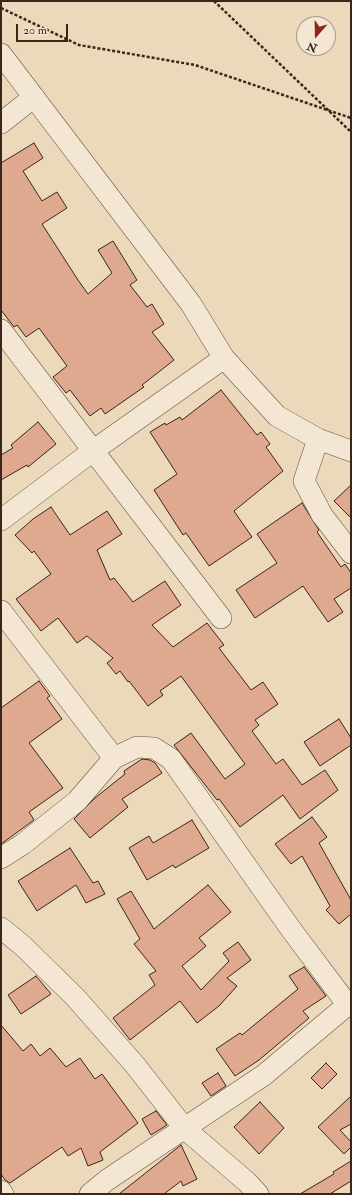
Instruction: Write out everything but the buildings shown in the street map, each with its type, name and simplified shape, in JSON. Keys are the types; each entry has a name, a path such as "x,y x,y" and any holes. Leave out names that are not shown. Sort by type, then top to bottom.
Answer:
{"street":[{"path":"1,54 191,304 224,358 277,416 318,439 351,451"},
{"path":"1,123 34,97"},
{"path":"1,330 221,618"},
{"path":"1,520 94,450 224,358"},
{"path":"318,439 304,481 322,515 351,552"},
{"path":"1,611 114,758"},
{"path":"1,858 23,844 77,801 114,758 137,747 154,748 171,759 290,928 349,1003 264,1075 107,1180 90,1194"},
{"path":"2,931 23,946 75,997 135,1065 185,1129 247,1182 258,1194"}],"path":[{"path":"214,1 351,132"},
{"path":"1,8 79,45 195,65 351,118"}]}
